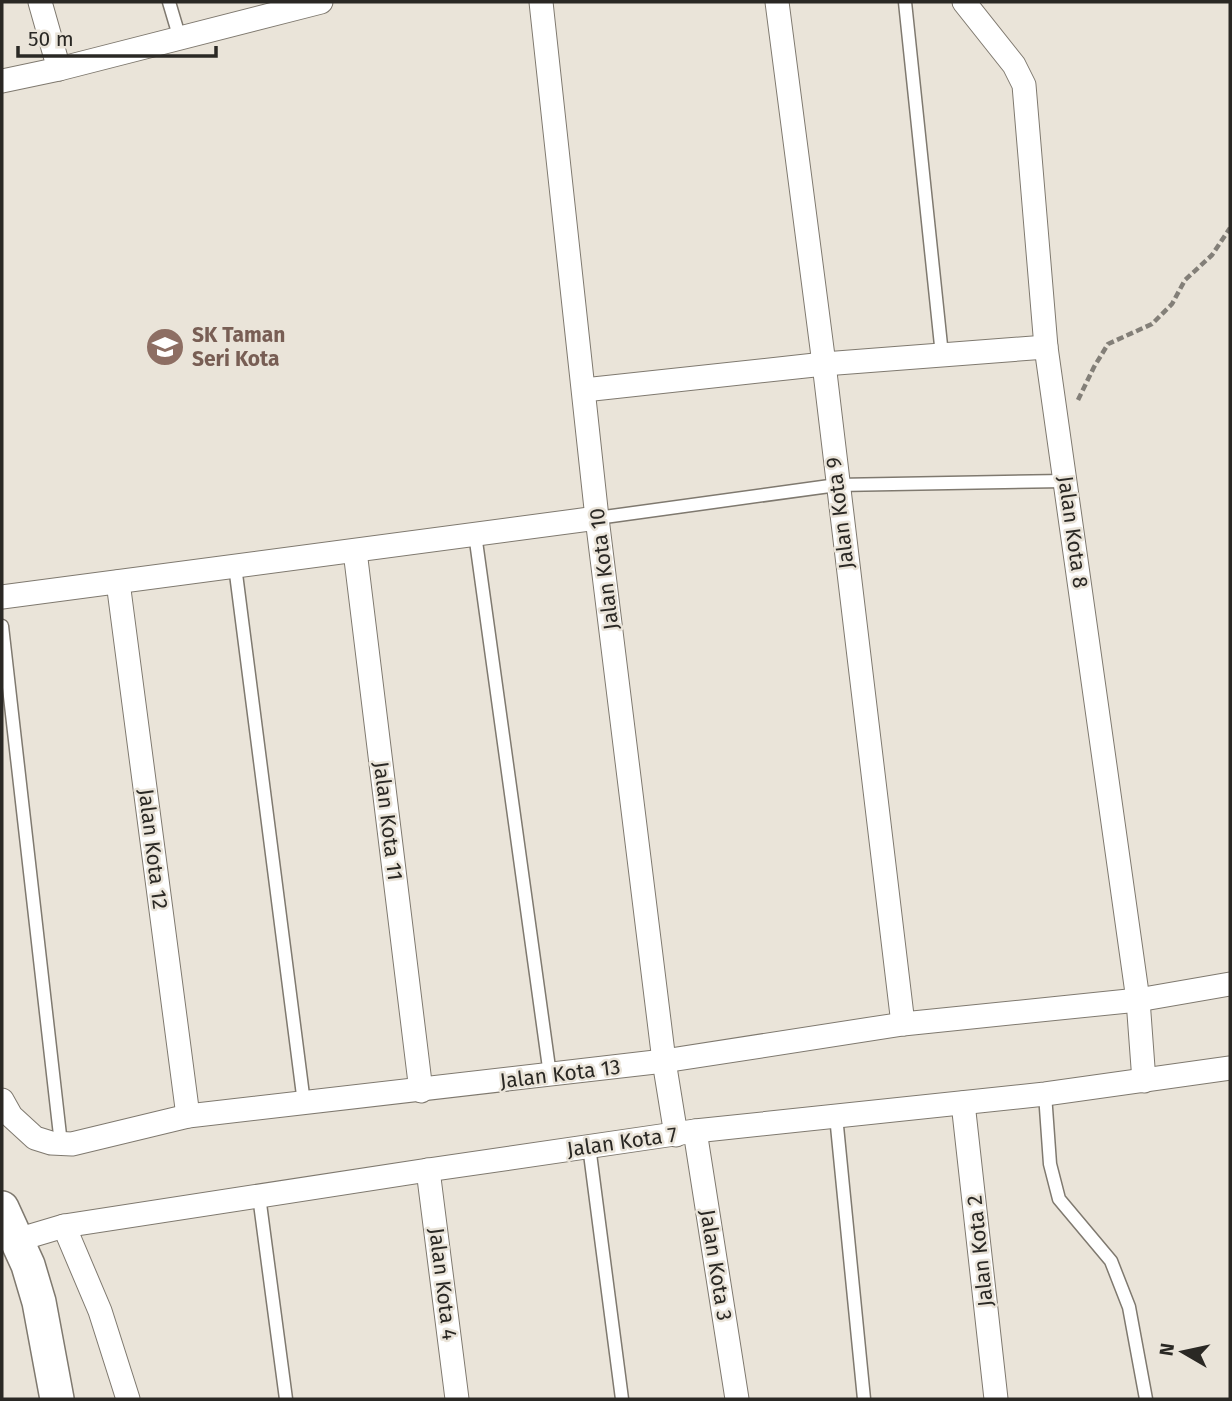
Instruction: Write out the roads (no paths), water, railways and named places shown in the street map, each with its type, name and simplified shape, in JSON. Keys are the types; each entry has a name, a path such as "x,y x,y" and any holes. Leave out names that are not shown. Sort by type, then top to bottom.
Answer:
{"street":[{"path":"40,2 59,69"},
{"path":"2,81 180,38 284,7 321,2"},
{"name":"Jalan Kota 10","path":"541,2 597,518 664,1061 685,1133"},
{"name":"Jalan Kota 9","path":"778,2 903,1024"},
{"name":"Jalan Kota 8","path":"964,2 1014,65 1024,85 1046,347 1138,1000 1144,1081"},
{"path":"584,390 824,364 1046,347"},
{"path":"2,597 597,518"},
{"name":"Jalan Kota 11","path":"355,551 421,1091"},
{"name":"Jalan Kota 12","path":"118,582 188,1116"},
{"name":"Jalan Kota 13","path":"2,1100 11,1115 35,1138 72,1144 188,1116 664,1061 903,1024 1138,1000 1230,984"},
{"name":"Jalan Kota 7","path":"18,1240 64,1226 589,1146 1045,1094 1230,1068"},
{"name":"Jalan Kota 2","path":"963,1103 996,1399"},
{"name":"Jalan Kota 3","path":"685,1133 737,1399"},
{"name":"Jalan Kota 4","path":"428,1170 457,1399"},
{"path":"2,1208 28,1265 39,1302 57,1399"},
{"path":"64,1226 100,1311 128,1399"}],"lane":[{"path":"169,2 180,38"},
{"path":"905,2 942,355"},
{"path":"597,518 837,485 1065,481"},
{"path":"475,534 550,1075"},
{"path":"234,566 304,1103"},
{"path":"2,626 61,1144"},
{"path":"1045,1094 1050,1164 1059,1199 1111,1261 1129,1307 1146,1399"},
{"path":"835,1116 864,1399"},
{"path":"589,1146 622,1399"},
{"path":"259,1196 286,1399"}],"place":[{"name":"SK Taman Seri Kota","path":"165,347"}]}
